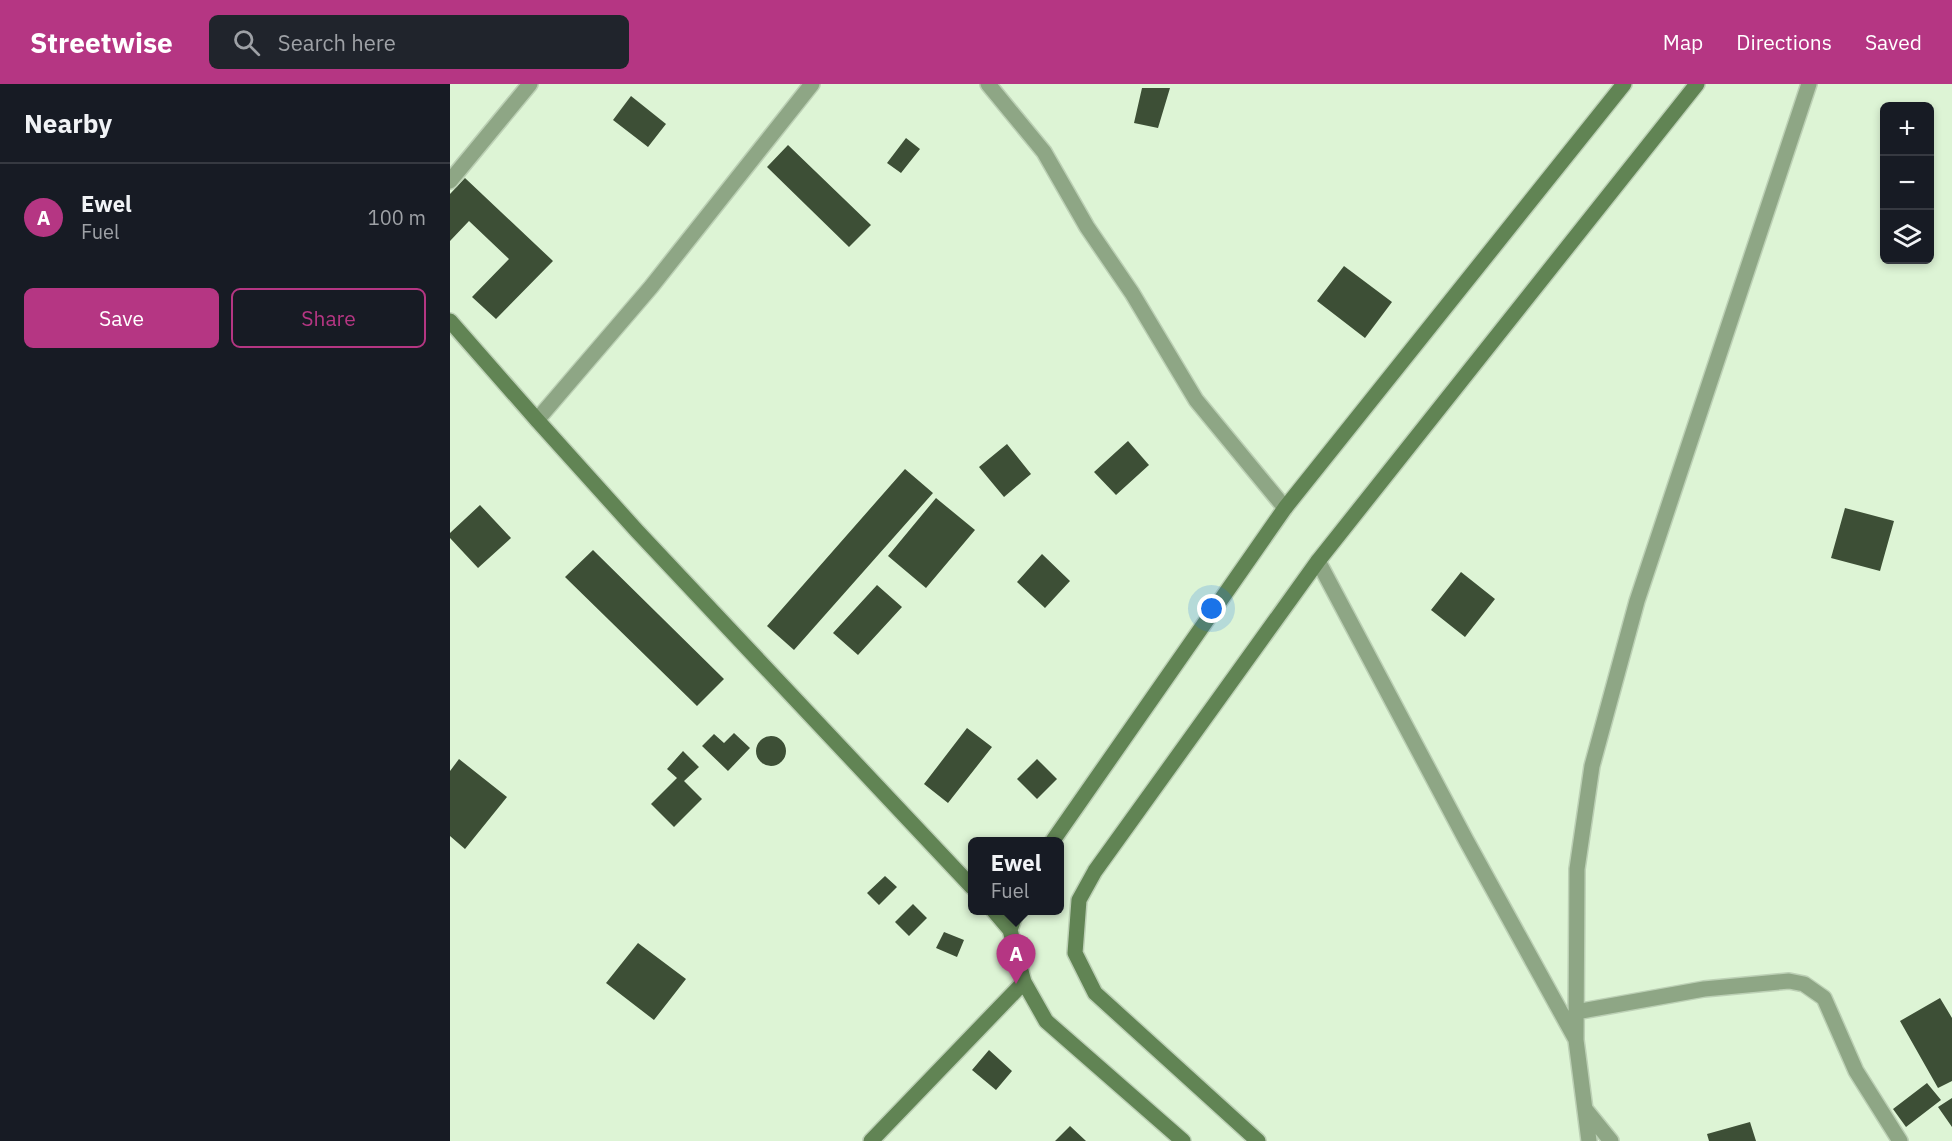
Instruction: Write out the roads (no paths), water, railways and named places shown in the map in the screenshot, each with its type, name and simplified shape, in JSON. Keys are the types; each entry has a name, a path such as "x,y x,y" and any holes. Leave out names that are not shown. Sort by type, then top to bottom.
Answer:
{"street":[{"path":"450,181 530,84"},
{"path":"537,420 651,286 812,84"},
{"path":"988,84 1044,152 1087,227 1132,293 1196,400 1285,508"},
{"path":"1055,837 1285,508 1623,84"},
{"path":"1258,1141 1095,993 1075,952 1079,900 1095,871 1318,561 1697,84"},
{"path":"1589,1141 1576,1040 1577,869 1592,766 1637,601 1809,84"},
{"path":"450,321 637,531 968,882"},
{"path":"1318,561 1466,840 1576,1040"},
{"path":"997,915 1010,930 1024,982 1046,1021 1183,1141"},
{"path":"1010,930 1015,915"},
{"path":"1576,1012 1704,989 1789,981 1804,984 1824,998 1856,1071 1900,1141"},
{"path":"871,1141 1024,982"},
{"path":"1585,1109 1611,1141"}],"place":[{"name":"Ewel","path":"1016,984"}]}
